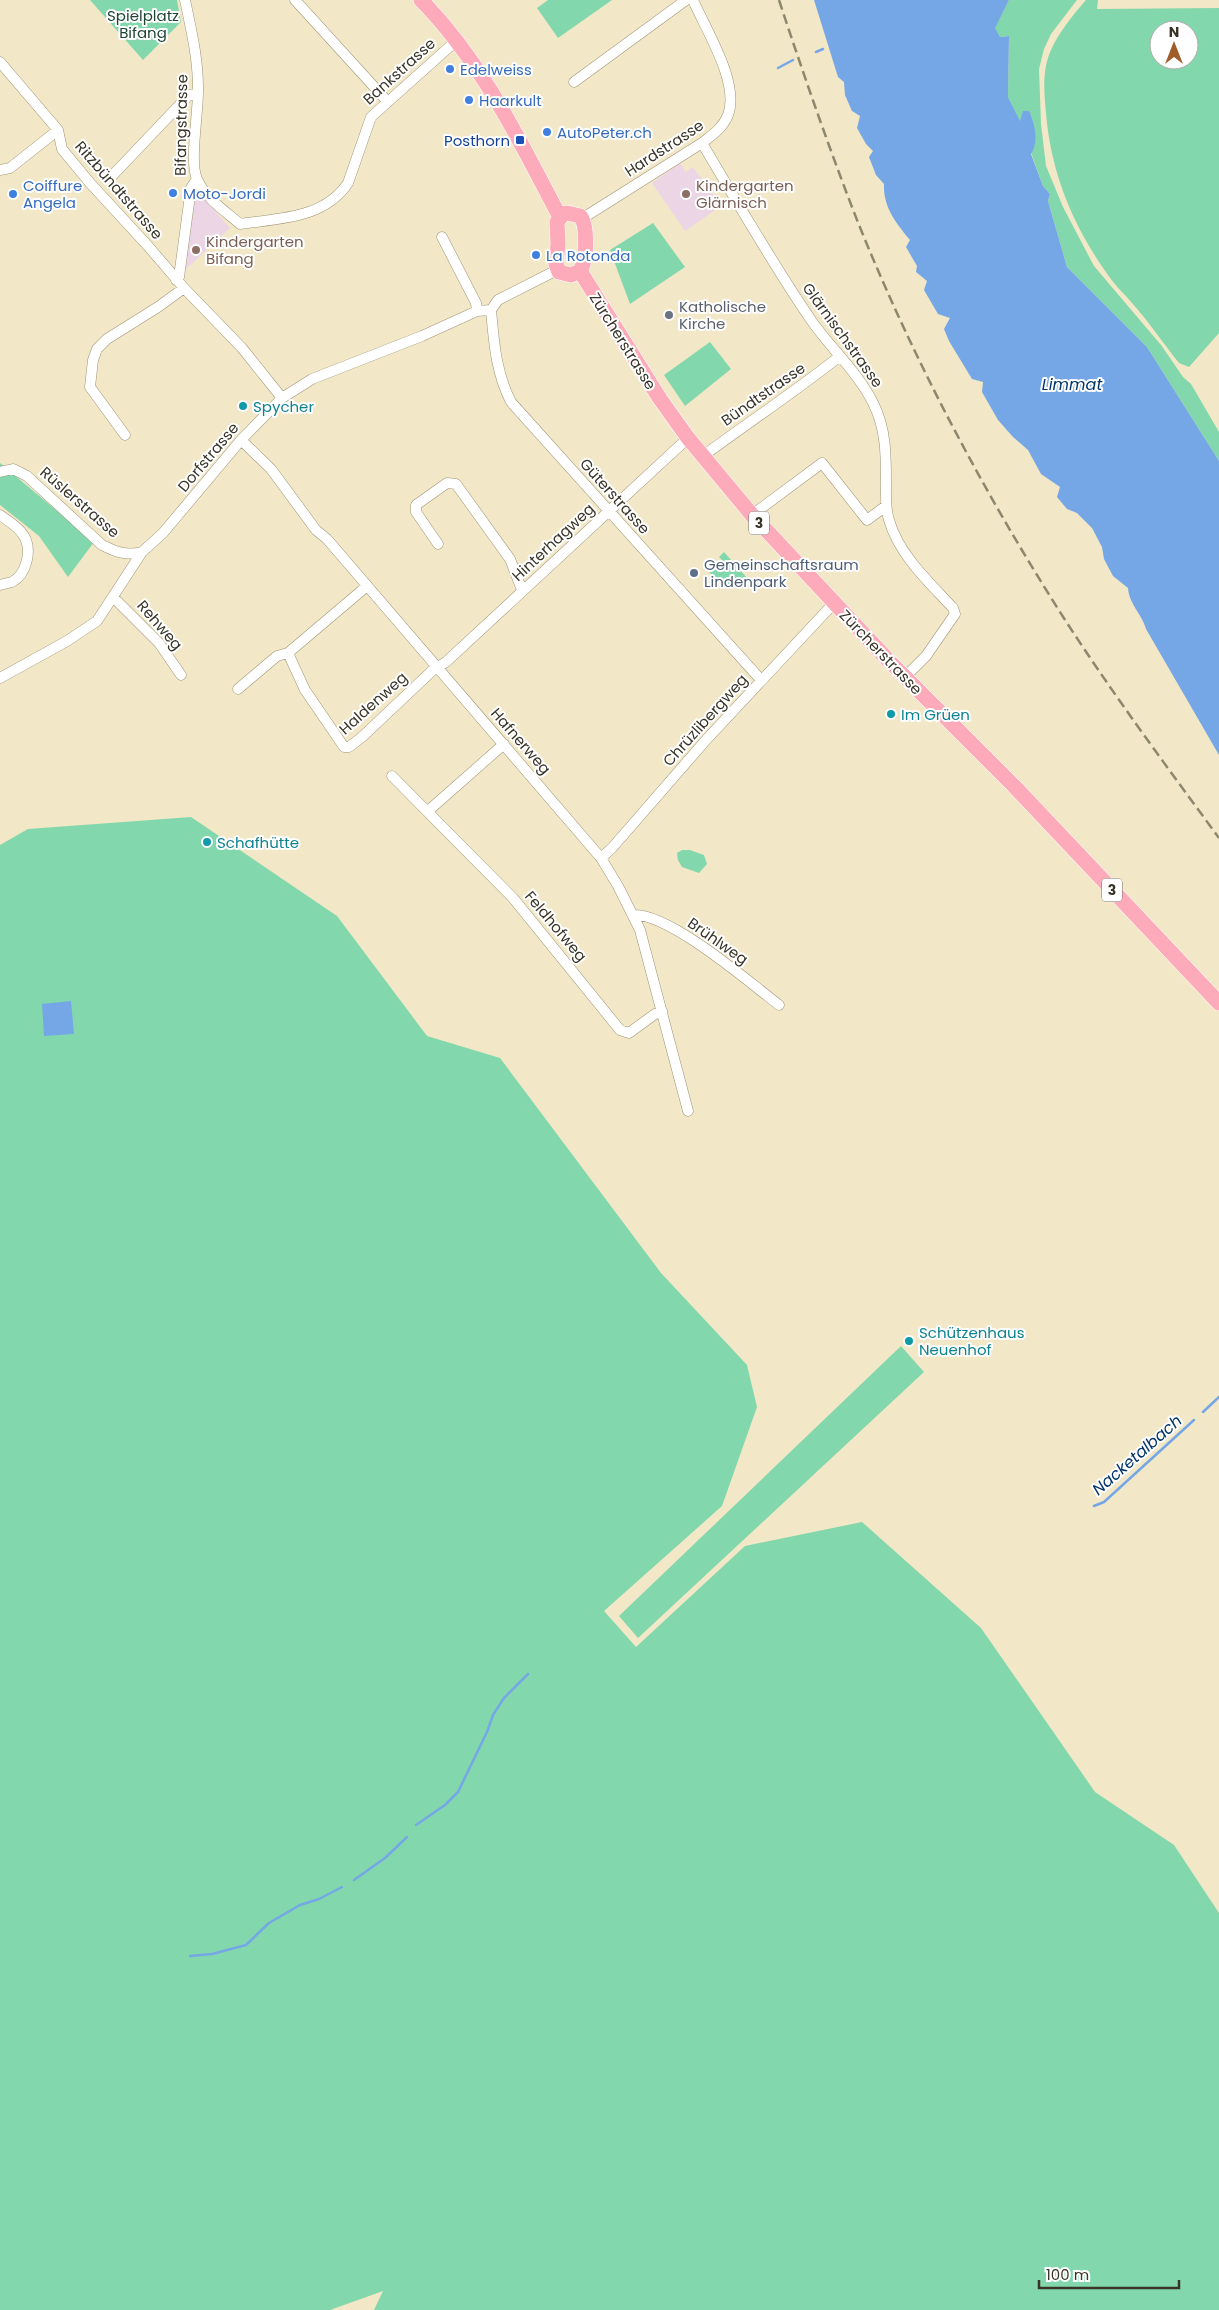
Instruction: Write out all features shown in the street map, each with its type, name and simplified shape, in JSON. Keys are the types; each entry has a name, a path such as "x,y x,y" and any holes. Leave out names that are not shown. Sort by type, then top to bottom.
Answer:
{"main road":[{"path":"421,0 457,40 498,100 560,218"},
{"path":"567,213 577,214 583,218 586,228 584,263 576,274 566,275 557,270 557,228 560,218 567,213"},
{"name":"Zürcherstrasse","path":"580,271 660,399 688,438 752,515 904,678 1014,786 1219,1003"}],"street":[{"name":"Bifangstrasse","path":"176,280 179,276 190,188 197,179 195,162 198,94 197,61 185,0"},
{"path":"294,0 387,101"},
{"path":"574,82 686,0"},
{"name":"Hardstrasse","path":"583,218 702,143 723,124 728,115 731,98 730,82 693,0"},
{"name":"Bankstrasse","path":"197,179 216,204 240,224 303,215 318,209 341,192 348,183 371,117 457,40"},
{"name":"Ritzbündtstrasse","path":"0,62 58,130 62,149 184,288"},
{"path":"111,177 189,95 198,94"},
{"path":"0,170 10,168 58,130"},
{"name":"Glärnischstrasse","path":"702,143 797,299 862,384 874,405 881,424 886,457 886,506 896,537 910,560 953,608 955,614 918,664 904,678"},
{"path":"442,237 476,303 478,311"},
{"path":"492,310 498,300 557,270"},
{"path":"125,435 90,387 92,360 97,349 107,339 184,288 242,348 282,398"},
{"name":"Dorfstrasse","path":"0,678 67,641 97,621 142,552 173,522 240,440 282,398 312,379 422,336 478,311 492,310"},
{"name":"Güterstrasse","path":"492,310 498,370 503,387 511,402 761,680"},
{"name":"Bündtstrasse","path":"704,456 758,414 794,392 840,356"},
{"name":"Hinterhagweg","path":"438,668 688,438"},
{"name":"Hafnerweg","path":"240,440 271,469 316,530 367,586 601,858 640,930 688,1112"},
{"path":"752,515 822,463 867,520 886,506"},
{"name":"Rüslerstrasse","path":"0,472 13,469 27,476 102,545 117,552 130,555 142,552"},
{"path":"438,544 416,512 416,505 447,483 456,484 510,559 522,590"},
{"path":"0,515 18,528 25,537 28,548 28,559 24,568 13,581 0,584"},
{"path":"238,689 277,656 288,654 367,586"},
{"name":"Rehweg","path":"114,597 159,642 181,675"},
{"name":"Chrüzlibergweg","path":"601,858 761,680 834,603"},
{"name":"Haldenweg","path":"288,654 305,690 344,747 349,747 362,737 393,706 438,668"},
{"path":"428,811 504,744"},
{"name":"Feldhofweg","path":"392,776 513,898 620,1030 629,1034 655,1014 662,1012"},
{"name":"Brühlweg","path":"633,914 644,914 668,924 724,963 779,1005"}],"shaded area":[{"name":"Kindergarten Glärnisch","path":"680,163 686,172 693,167 721,206 685,231 652,183"},
{"name":"Kindergarten Bifang","path":"193,195 202,196 230,228 186,269 187,232"}],"green space":[{"name":"Spielplatz Bifang","path":"90,0 177,0 181,22 143,60"},
{"path":"548,0 612,0 558,38 537,8"},
{"path":"1009,0 1077,0 1051,34 1044,49 1039,69 1041,124 1046,166 1063,207 1094,266 1161,345 1183,377 1191,384 1219,432 1219,461 1147,347 1067,267 1048,201 1050,194 1043,186 1020,122 1008,97 1009,36 1000,37 994,28"},
{"path":"1086,0 1098,0 1097,9 1219,8 1219,333 1189,367 1179,363 1100,264 1077,224 1060,181 1053,159 1049,136 1044,81 1046,65 1054,43"},
{"path":"653,223 685,267 630,304 610,250"},
{"path":"710,342 731,369 685,406 664,375"},
{"path":"0,463 94,542 68,577 39,536 0,505"},
{"path":"724,552 748,579 742,586 737,581 729,586 724,584 719,578 716,579 709,572 722,560 719,557"},
{"path":"191,817 337,916 427,1036 500,1058 661,1273 747,1365 757,1407 722,1506 604,1611 636,1647 745,1546 862,1522 981,1628 1095,1792 1174,1845 1219,1913 1219,2310 374,2310 383,2291 330,2310 0,2310 0,845 28,829"},
{"path":"682,850 690,850 704,855 707,864 699,873 682,867 677,853"},
{"path":"901,1346 924,1372 638,1638 619,1616"}],"water":[{"name":"Limmat","path":"814,0 1009,0 995,28 1000,37 1009,36 1008,97 1020,121 1023,111 1029,111 1031,116 1035,144 1031,154 1043,186 1050,194 1048,201 1067,267 1147,347 1219,461 1219,755 1146,629 1131,599 1128,588 1113,576 1104,559 1102,547 1092,528 1077,513 1067,509 1057,497 1060,487 1041,474 1028,450 998,420 982,392 983,382 972,379 949,341 944,329 950,318 938,314 924,290 927,281 916,272 917,266 906,247 910,240 895,221 888,207 884,184 876,175 869,157 873,151 866,144 857,128 860,116 852,111 845,95 844,82 838,77"},
{"path":"71,1001 74,1034 44,1036 42,1004"}],"waterway":[{"path":"816,52 823,49"},
{"path":"778,68 793,60"},
{"name":"Nacketalbach","path":"1203,1412 1219,1397"},
{"name":"Nacketalbach","path":"1094,1506 1104,1502 1194,1420"},
{"path":"416,1825 445,1805 458,1792 487,1732 493,1715 504,1698 528,1674"},
{"path":"354,1880 385,1858 407,1837"},
{"path":"190,1956 212,1954 246,1945 269,1923 300,1905 319,1899 342,1887"}],"railway":[{"path":"779,0 859,225 898,315 941,404 987,490 1058,609 1125,708 1219,838"}],"place":[{"name":"Edelweiss","path":"450,69"},
{"name":"Haarkult","path":"469,100"},
{"name":"AutoPeter.ch","path":"547,132"},
{"name":"Posthorn","path":"520,140"},
{"name":"Moto-Jordi","path":"173,193"},
{"name":"Coiffure Angela","path":"13,194"},
{"name":"Kindergarten Glärnisch","path":"686,194"},
{"name":"Kindergarten Bifang","path":"196,250"},
{"name":"La Rotonda","path":"536,255"},
{"name":"Katholische Kirche","path":"669,315"},
{"name":"Spycher","path":"243,406"},
{"name":"Gemeinschaftsraum Lindenpark","path":"694,573"},
{"name":"Im Grüen","path":"891,714"},
{"name":"Schafhütte","path":"207,842"},
{"name":"Schützenhaus Neuenhof","path":"909,1341"}]}
